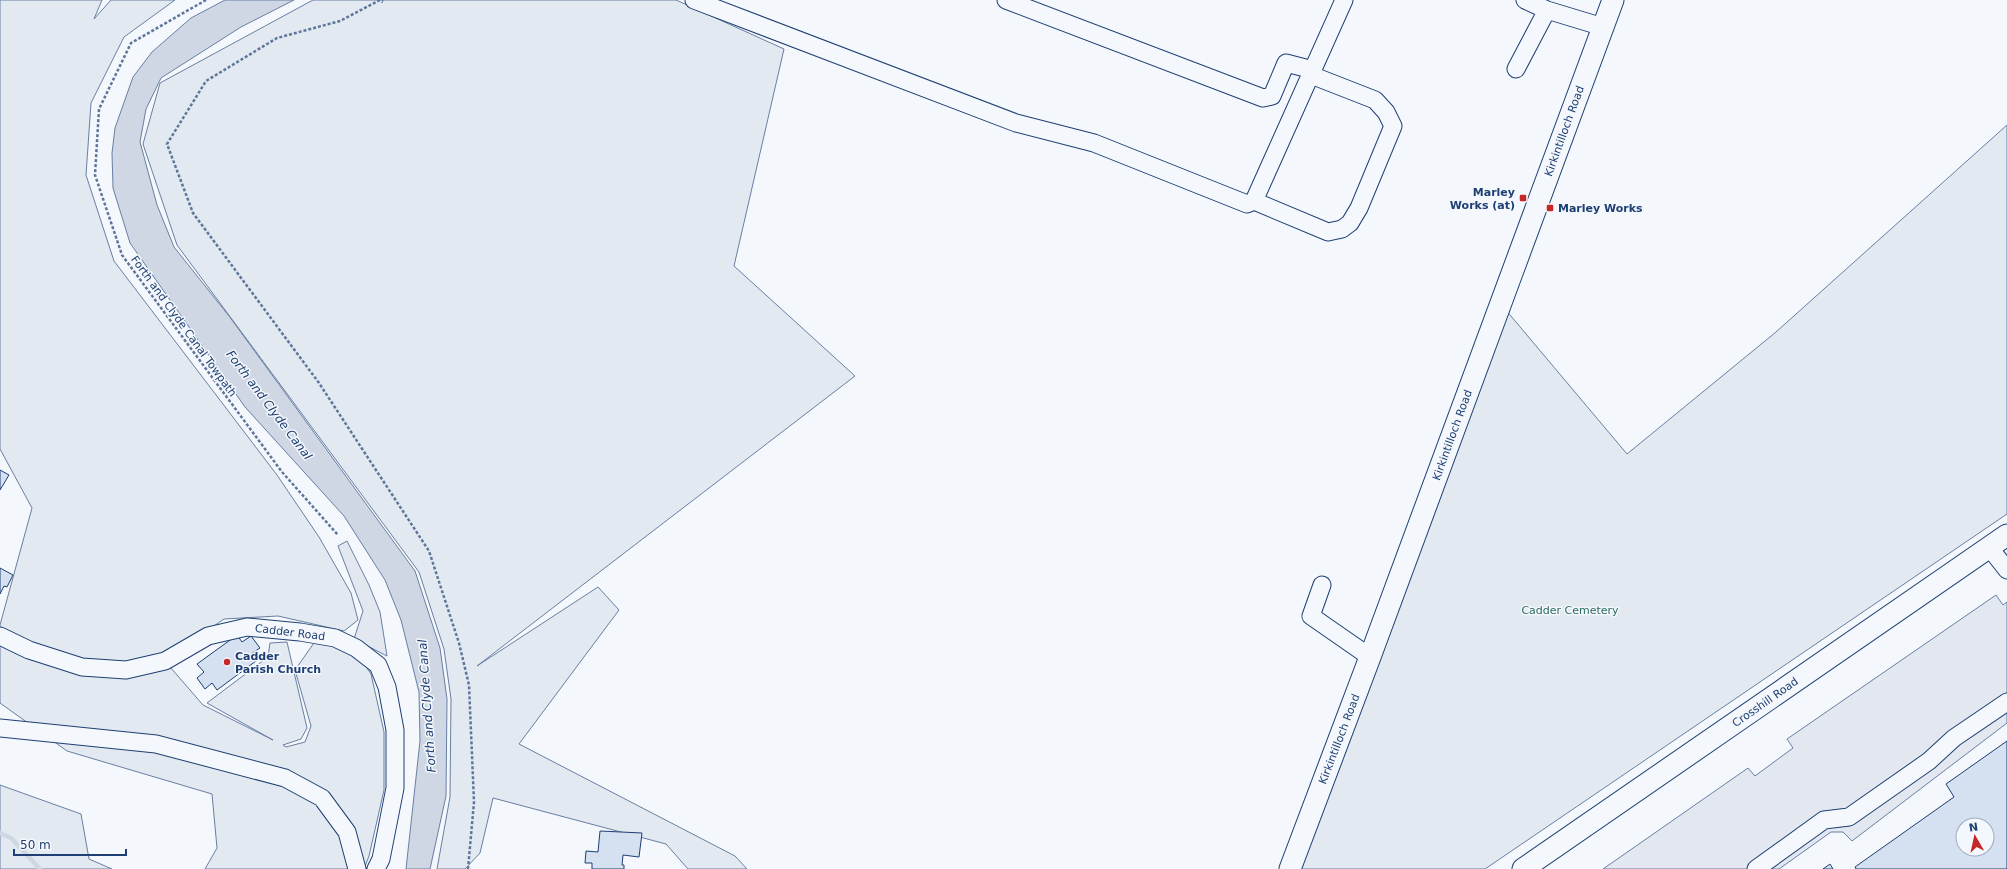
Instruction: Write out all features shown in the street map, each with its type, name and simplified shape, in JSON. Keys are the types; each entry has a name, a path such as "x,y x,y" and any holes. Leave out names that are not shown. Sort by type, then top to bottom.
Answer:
{"main road":[{"name":"Kirkintilloch Road","path":"1290,869 1370,657 1612,0"},
{"name":"Crosshill Road","path":"1523,869 2007,535"}],"street":[{"path":"694,0 1016,123 1094,144 1247,204 1254,201 1344,0"},
{"path":"1006,0 1263,98 1272,96 1286,63 1375,100 1386,112 1393,126 1359,208 1350,223 1342,230 1328,232 1254,201"},
{"path":"1525,0 1547,10 1603,27"},
{"path":"1516,69 1547,10"},
{"path":"1989,547 2007,570"},
{"path":"1322,585 1311,616 1370,657"},
{"name":"Cadder Road","path":"0,636 29,650 82,667 126,670 164,661 208,636 247,627 300,632 335,638 356,648 378,665 387,687 395,730 395,788 381,859 376,869"},
{"path":"1756,869 1824,820 1849,817 1929,761 1954,738 2007,702"},
{"path":"0,728 156,744 285,778 322,798 347,832 357,869"}],"path":[{"name":"Forth and Clyde Canal Towpath","path":"206,0 131,43 99,109 95,175 122,255 282,472 338,535"},
{"path":"380,0 340,21 277,38 206,81 167,144 193,213 319,383 428,550 459,642 469,685 474,802 468,869"}],"green space":[{"path":"0,0 102,0 94,19 111,0 175,0 124,37 91,103 86,175 114,261 277,475 319,537 351,593 358,620 344,631 278,616 224,619 164,660 203,705 273,740 207,703 268,657 270,643 287,642 307,728 301,739 283,745 286,747 305,742 311,726 295,670 316,640 355,650 371,674 384,732 384,790 369,856 364,869 205,869 217,848 212,794 67,751 0,703 0,625 32,508 0,449"},
{"path":"313,0 676,0 784,49 734,266 855,376 477,666 598,587 619,610 519,744 735,856 747,869 688,869 666,844 493,798 480,853 465,869 437,869 450,797 451,699 444,649 419,572 177,245 143,144 160,83"},
{"name":"Cadder Cemetery","path":"2007,125 2007,514 1485,869 1296,869 1505,309 1627,454 1776,332"},
{"path":"0,785 81,814 89,859 112,869 0,869"}],"shaded area":[{"path":"347,541 369,585 380,612 387,656 354,639 363,611 338,546"},
{"path":"1996,595 2003,605 2007,602 2007,723 1852,841 1843,832 1831,832 1779,869 1603,869 1748,768 1755,776 1793,748 1787,739"}],"water":[{"name":"Forth and Clyde Canal","path":"225,0 294,0 241,27 161,78 146,109 140,142 157,205 174,247 229,316 415,571 440,648 447,699 446,796 430,869 406,869 420,741 419,692 401,620 385,580 344,516 245,407 130,243 113,188 112,153 115,128 133,77 152,52 191,18"}],"building":[{"path":"0,470 9,475 0,490"},
{"path":"0,568 13,575 7,587 4,586 0,594"},
{"name":"Cadder Parish Church","path":"237,635 242,642 251,636 260,648 251,654 256,661 217,690 212,683 205,689 197,678 204,672 197,664"},
{"path":"2007,741 2007,869 1856,869 1855,867 1954,797 1946,784"},
{"path":"600,831 642,833 639,857 623,855 622,865 624,865 624,869 592,869 592,863 585,863 586,851 598,852"},
{"path":"1830,864 1833,869 1823,869"}],"waterway":[{"path":"0,833 11,838 40,869"}],"place":[{"name":"Marley Works (at)","path":"1523,198"},
{"name":"Marley Works","path":"1550,208"},
{"name":"Cadder Parish Church","path":"227,662"}]}
